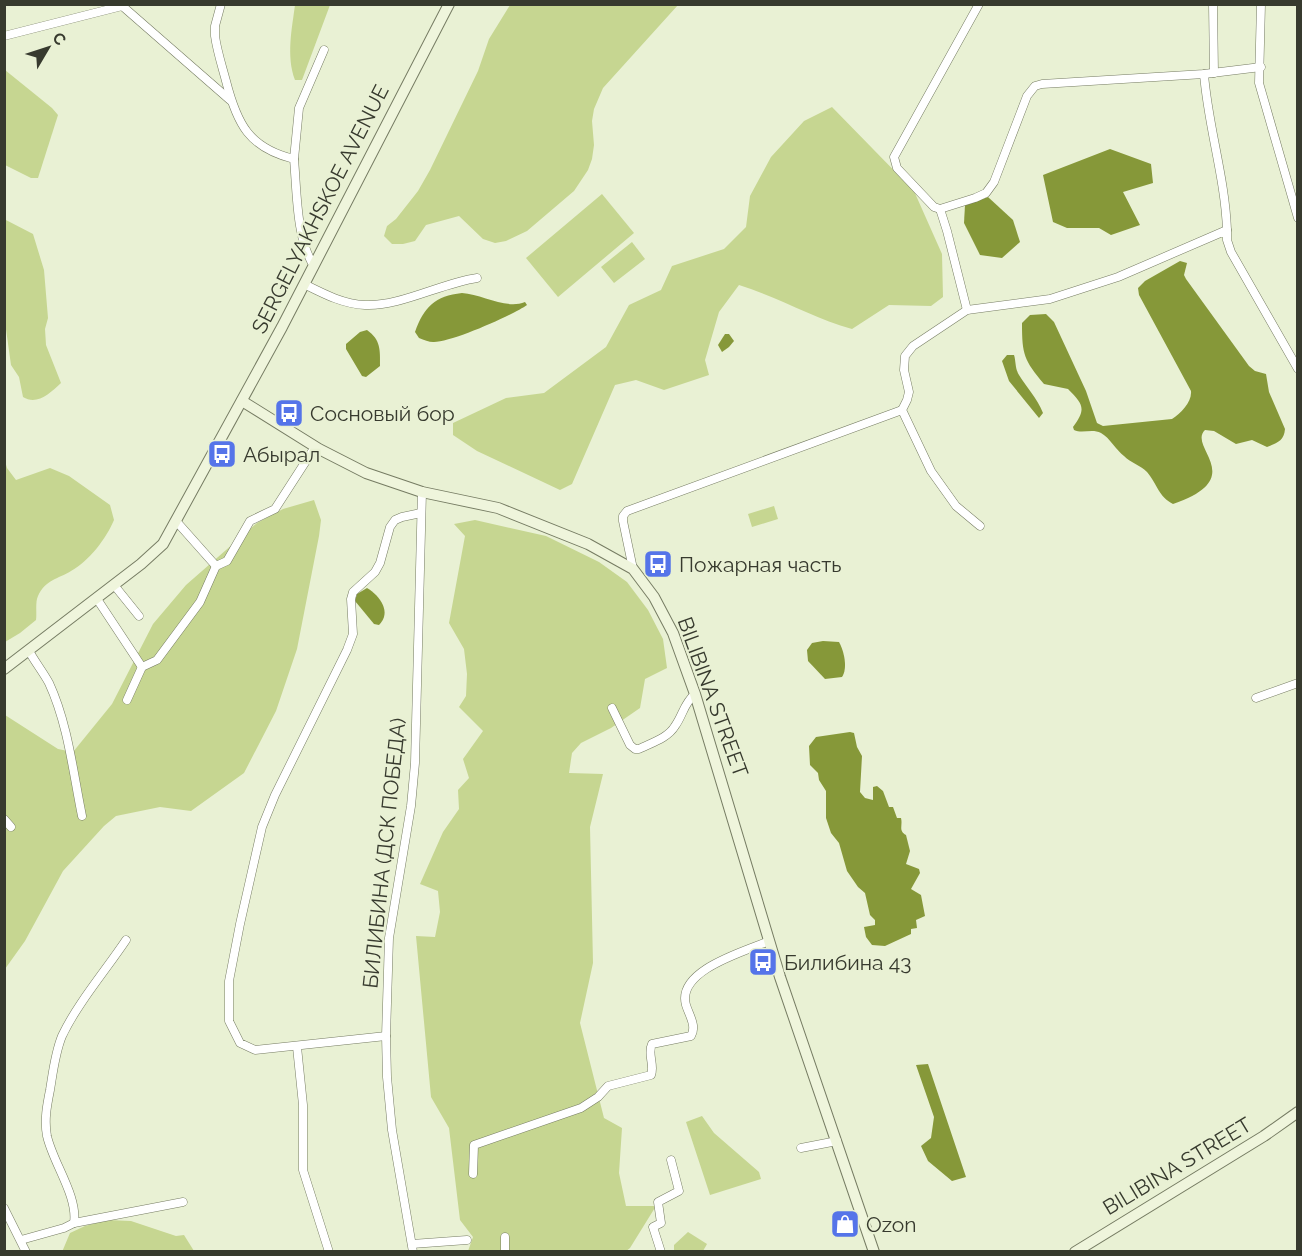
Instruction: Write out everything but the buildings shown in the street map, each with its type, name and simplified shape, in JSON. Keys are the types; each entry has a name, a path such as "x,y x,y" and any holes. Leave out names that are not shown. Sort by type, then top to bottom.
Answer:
{"main road":[{"name":"SERGELYAKHSKOE AVENUE","path":"4,669 114,585 163,544 314,266 449,4"},
{"name":"BILIBINA STREET","path":"242,401 315,447 366,473 422,492 498,508 588,544 633,569 654,597 673,633 695,694 769,941 874,1251"},
{"name":"BILIBINA STREET","path":"1075,1251 1264,1136 1298,1112"}],"street":[{"path":"221,4 215,26 215,36 231,101 244,129 253,141 266,150 294,159"},
{"path":"979,4 894,157 897,168 934,207 940,209 986,193 994,182 1027,96 1035,86 1204,74 1260,67"},
{"path":"1213,4 1214,73"},
{"path":"1261,4 1259,83 1298,218"},
{"path":"4,36 121,5 231,101"},
{"path":"314,266 304,243 294,159 298,108 324,50"},
{"path":"1204,74 1206,98 1226,206 1227,240 1231,252 1294,354 1298,369"},
{"path":"940,209 967,310"},
{"path":"633,569 623,520 627,511 902,410 908,400 909,392 904,370 905,356 913,346 967,310 1050,299 1118,277 1227,230"},
{"path":"304,284 330,297 366,305 385,303 462,280 477,278"},
{"path":"902,410 931,471 956,506 980,526"},
{"path":"127,700 142,667 157,660 200,602 216,566 227,561 250,521 275,510 315,447"},
{"name":"БИЛИБИНА (ДСК ПОБЕДА)","path":"413,1247 392,1130 386,1036 389,938 411,806 415,764 422,492"},
{"path":"386,1036 297,1047 255,1050 246,1047 240,1043 229,1021 229,981 252,865 262,827 275,795 347,650 353,634 353,592 375,572 380,563 390,527 395,520 421,513"},
{"path":"177,521 216,566"},
{"path":"114,585 139,616"},
{"path":"97,598 142,667"},
{"path":"29,651 54,696 70,754 82,816"},
{"path":"1256,698 1298,683"},
{"path":"612,708 630,745 634,749 639,749 668,735 675,728 687,700 695,694"},
{"path":"4,819 11,827"},
{"path":"74,1223 75,1213 46,1134 46,1116 56,1055 62,1037 72,1020 126,940"},
{"path":"473,1174 474,1145 581,1108 598,1097 608,1086 651,1075 653,1071 650,1048 652,1044 691,1036 693,1032 694,1026 685,1001 690,981 701,971 769,941"},
{"path":"297,1047 303,1105 303,1170 329,1251"},
{"path":"801,1148 837,1141"},
{"path":"661,1251 653,1227 660,1223 658,1202 678,1191 671,1160"},
{"path":"21,1240 74,1223 183,1202"},
{"path":"4,1208 26,1251"},
{"path":"505,1237 506,1251"},
{"path":"413,1247 467,1240"}],"shaded area":[{"path":"295,5 330,5 302,80 295,80 291,61 290,42"},
{"path":"510,5 678,5 603,88 594,109 592,121 594,145 592,159 588,170 574,191 527,231 506,241 495,243 483,239 459,216 426,225 415,241 392,244 384,236 387,226 396,219 418,191 430,170 478,71 489,39"},
{"path":"5,70 58,115 38,178 31,178 5,165"},
{"path":"832,107 914,191 942,254 943,297 931,306 889,305 852,329 739,285 719,312 705,360 709,375 664,390 636,380 615,385 572,484 560,490 477,451 453,435 453,423 506,398 544,393 606,347 629,305 661,290 672,266 724,249 746,227 750,196 771,157 804,121"},
{"path":"1110,149 1151,164 1153,183 1123,192 1140,225 1111,235 1099,228 1067,228 1053,222 1043,175"},
{"path":"602,194 634,233 558,297 526,258"},
{"path":"988,197 1013,220 1020,242 1002,258 980,255 964,223 965,205"},
{"path":"4,219 33,234 44,270 48,318 45,329 46,345 61,383 48,394 33,400 23,397 19,377 11,365 5,322"},
{"path":"632,242 645,259 614,283 601,267"},
{"path":"1180,261 1187,263 1184,275 1186,279 1249,366 1255,371 1266,374 1269,392 1285,429 1282,439 1267,447 1252,440 1236,444 1214,431 1205,430 1202,437 1203,445 1211,464 1212,474 1208,484 1196,494 1173,504 1161,494 1147,472 1121,453 1104,435 1094,431 1074,430 1073,427 1080,416 1080,403 1068,389 1044,384 1032,369 1024,350 1022,323 1030,315 1046,314 1054,322 1086,391 1097,423 1103,426 1172,419 1185,407 1190,399 1191,391 1139,295 1138,288 1145,281"},
{"path":"462,293 502,303 525,302 527,305 496,321 453,338 433,342 419,338 415,332 427,309 438,300"},
{"path":"367,330 375,338 380,350 380,366 366,377 362,376 346,349 346,344 360,332"},
{"path":"725,334 729,334 734,341 722,352 718,345"},
{"path":"1007,355 1014,355 1018,373 1043,413 1039,418 1009,381 1002,361"},
{"path":"4,458 7,468 16,480 50,468 69,476 110,505 114,520 102,542 78,567 44,586 38,596 36,620 5,642"},
{"path":"314,500 321,520 297,649 276,711 244,773 191,811 160,807 116,816 63,871 25,941 5,969 5,715 58,749 73,752 112,704 153,624 186,585 257,523 283,509"},
{"path":"774,506 778,519 752,527 748,514"},
{"path":"475,520 546,536 599,562 627,582 648,610 663,639 667,668 645,679 640,708 611,728 581,743 572,753 569,773 603,774 590,827 593,963 580,1023 604,1118 622,1128 619,1173 626,1206 656,1206 630,1248 625,1252 468,1251 473,1237 460,1220 449,1128 431,1097 416,936 435,937 440,912 438,891 420,884 443,832 459,809 458,790 469,778 463,759 483,731 459,707 466,696 467,674 464,649 449,623 465,536 454,524"},
{"path":"367,588 383,605 383,620 379,625 374,624 355,601 357,594"},
{"path":"839,642 845,660 842,677 825,679 808,661 807,650 812,643"},
{"path":"854,733 862,756 860,792 865,798 873,800 873,787 877,786 883,791 889,807 893,807 897,818 901,818 901,830 906,835 910,851 906,864 919,869 920,873 911,889 921,895 925,916 916,920 917,928 911,929 911,934 885,946 872,945 866,937 864,927 875,925 875,920 870,915 865,893 847,871 839,843 831,833 826,818 826,791 819,780 818,773 810,765 809,746 816,737"},
{"path":"928,1064 966,1177 952,1181 928,1161 921,1146 931,1138 934,1117 916,1065"},
{"path":"702,1116 714,1133 759,1172 761,1179 710,1195 686,1122"},
{"path":"108,1220 131,1221 176,1236 184,1235 194,1251 62,1252 70,1233"},
{"path":"688,1232 707,1244 703,1251 674,1251 674,1245"}],"place":[{"name":"Сосновый бор","path":"289,413"},
{"name":"Абырал","path":"222,454"},
{"name":"Пожарная часть","path":"658,564"},
{"name":"Билибина 43","path":"763,962"},
{"name":"Ozon","path":"845,1224"}]}
